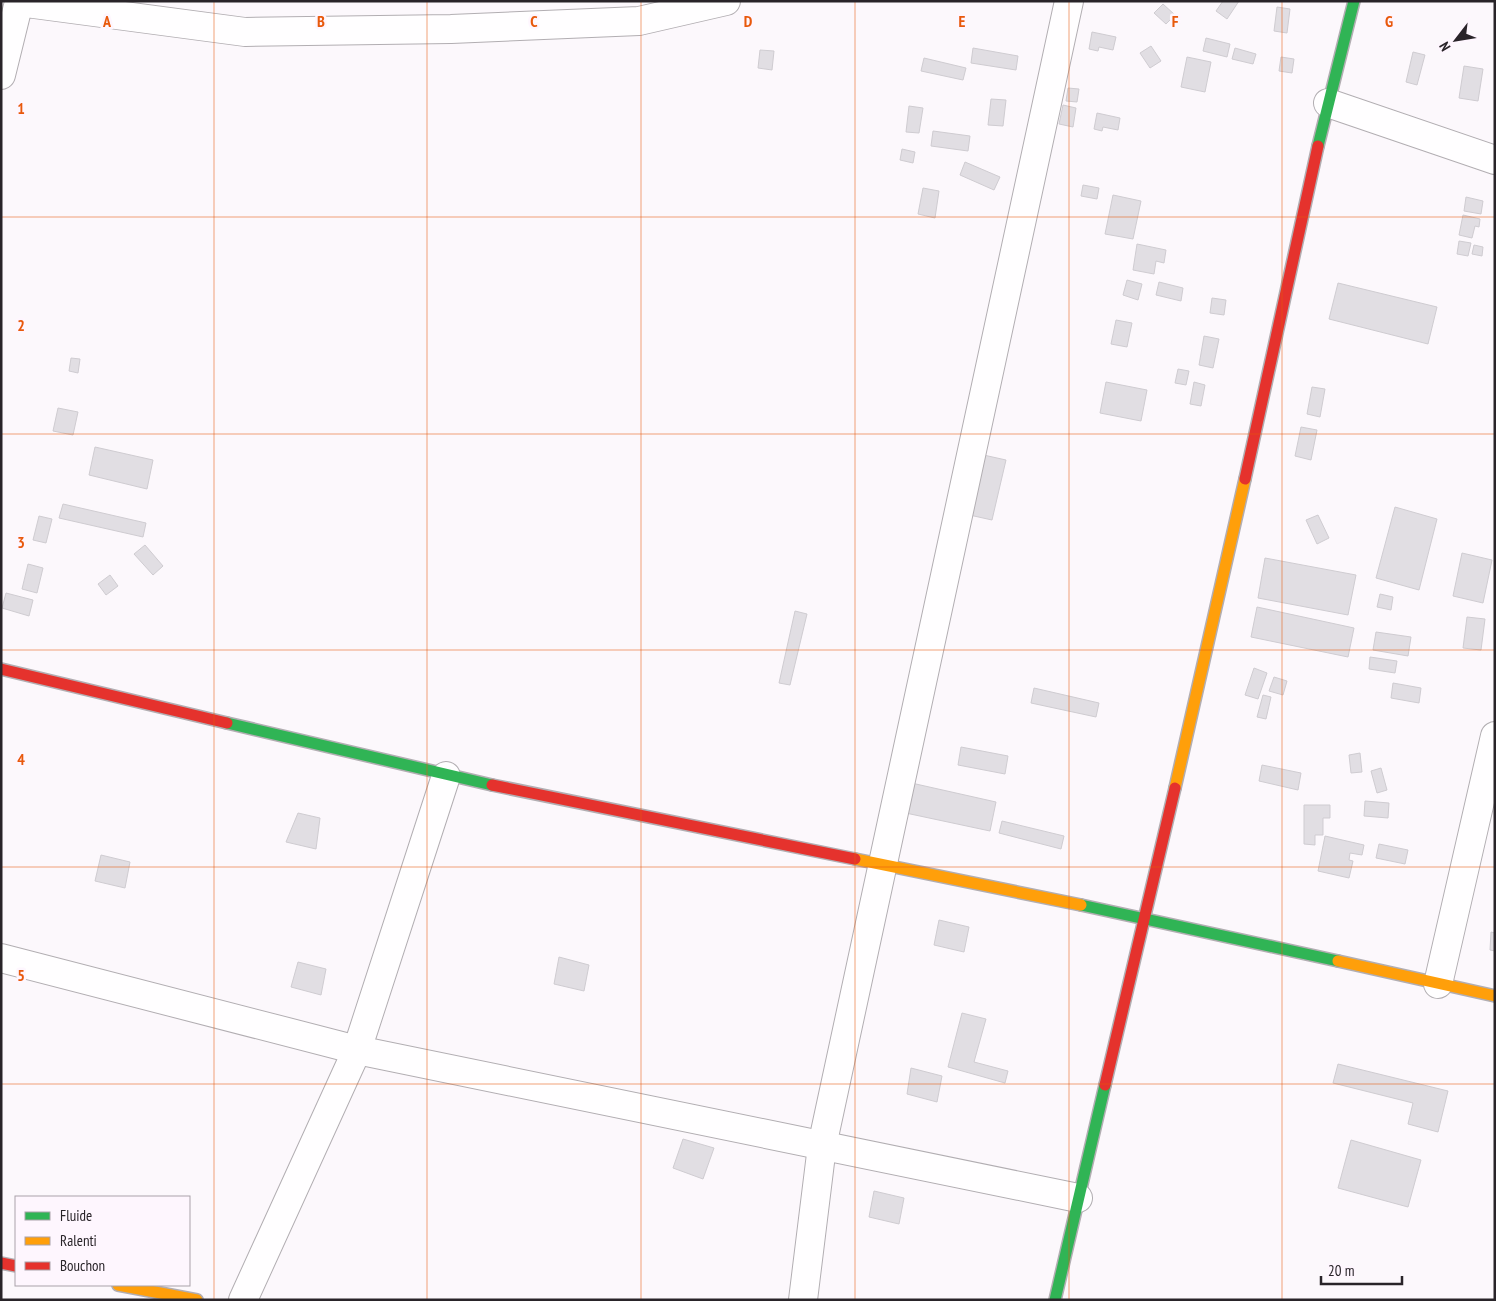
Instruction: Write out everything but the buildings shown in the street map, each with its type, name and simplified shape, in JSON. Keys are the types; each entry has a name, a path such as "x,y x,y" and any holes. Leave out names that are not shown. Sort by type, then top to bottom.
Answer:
{"street":[{"path":"1,75 19,2 245,32 452,29 638,21 726,1"},
{"path":"804,1300 822,1146 1070,1"},
{"path":"1055,1300 1145,918 1328,103 1354,1"},
{"path":"1328,103 1495,160"},
{"path":"1,669 446,776 1145,918 1495,996"},
{"path":"1438,984 1495,736"},
{"path":"243,1300 357,1050 446,776"},
{"path":"1,958 357,1050 1078,1198"},
{"path":"1,1263 15,1266"},
{"path":"123,1286 197,1300"}],"traffic: fast":[{"path":"1318,146 1354,1"},
{"path":"227,723 492,785"},
{"path":"1081,905 1338,961"},
{"path":"1055,1300 1105,1085"}],"traffic: slow":[{"path":"1175,788 1245,479"},
{"path":"855,859 1081,905"},
{"path":"1338,961 1495,996"},
{"path":"123,1286 197,1300"}],"traffic: jam":[{"path":"1245,479 1318,146"},
{"path":"1,669 227,723"},
{"path":"492,785 855,859"},
{"path":"1105,1085 1175,788"},
{"path":"1,1263 15,1266"}]}
